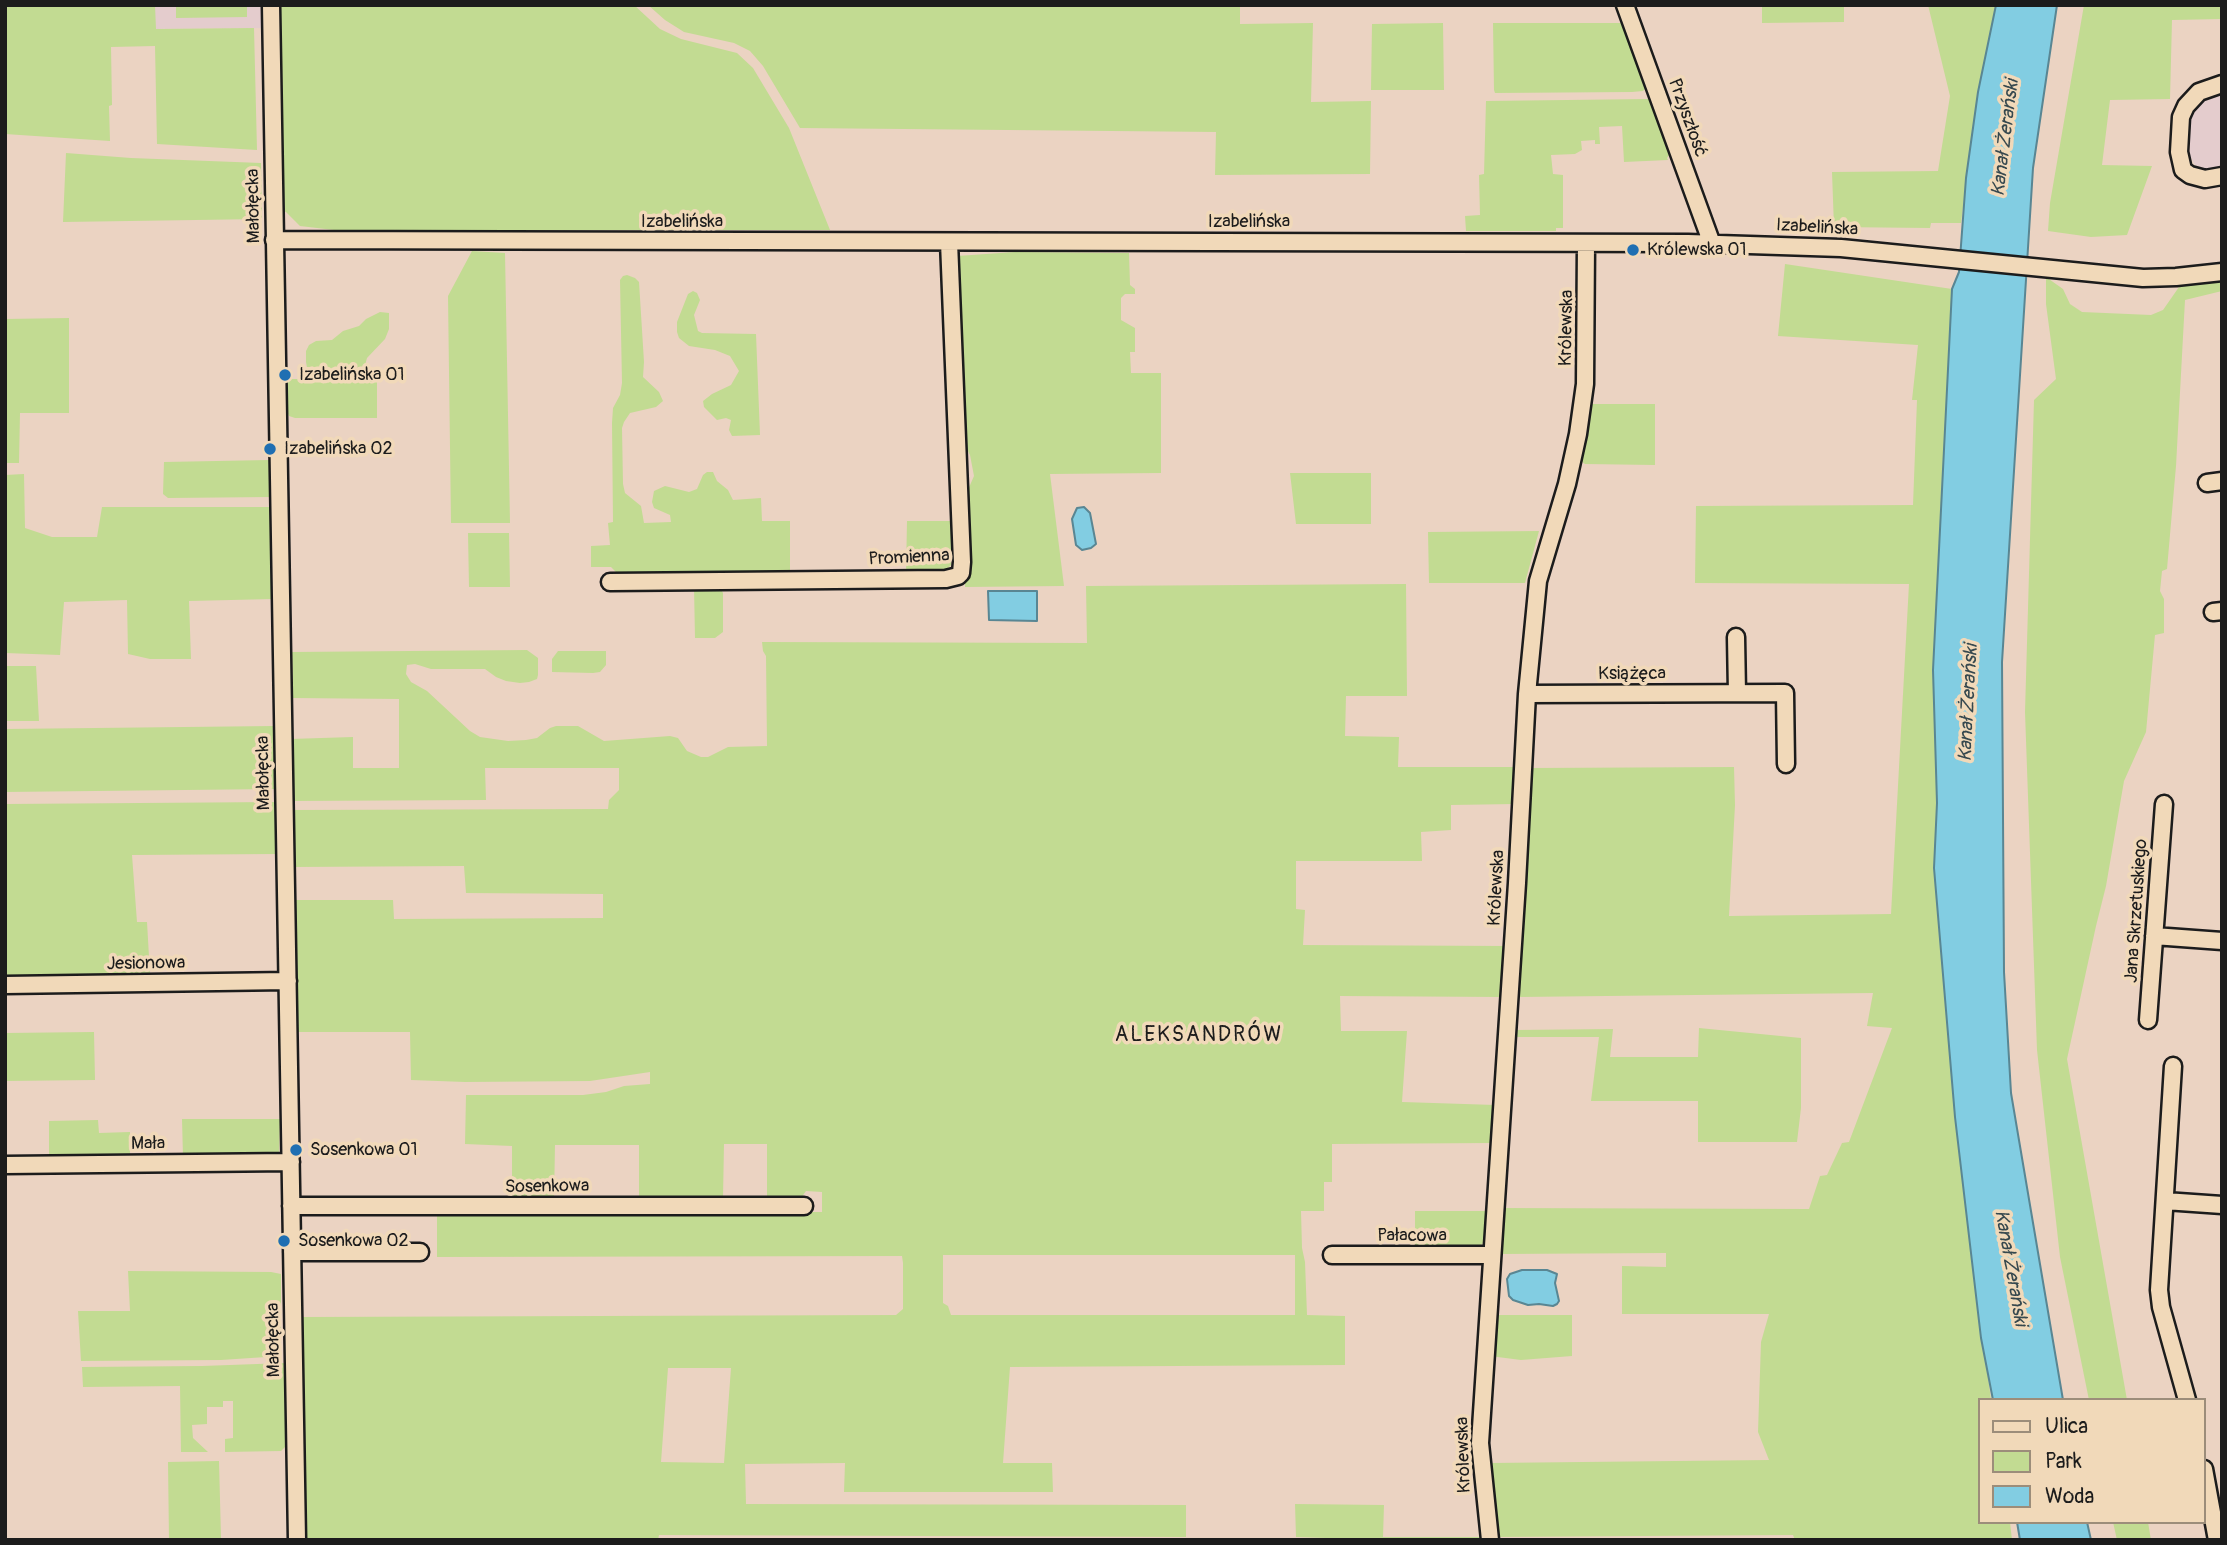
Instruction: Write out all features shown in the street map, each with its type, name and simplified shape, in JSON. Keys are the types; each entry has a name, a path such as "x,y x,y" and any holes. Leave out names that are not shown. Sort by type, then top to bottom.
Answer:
{"street":[{"name":"Małołęcka","path":"271,5 297,1540"},
{"name":"Przyszłość","path":"1625,5 1712,243"},
{"path":"2222,84 2199,92 2186,106 2181,117 2179,152 2183,170 2190,176 2205,179 2222,176"},
{"name":"Izabelińska","path":"274,240 1712,243 1841,247 2143,278 2222,272"},
{"name":"Promienna","path":"610,582 946,579 961,573 949,242"},
{"name":"Królewska","path":"1490,1540 1479,1443 1517,883 1527,694 1538,581 1567,484 1585,384 1587,243"},
{"path":"1736,637 1737,693"},
{"name":"Książęca","path":"1527,694 1785,693 1786,764"},
{"name":"Jana Skrzetuskiego","path":"2148,1020 2164,804"},
{"path":"2154,936 2222,941"},
{"name":"Jesionowa","path":"5,985 288,981"},
{"path":"2173,1066 2160,1298 2186,1398"},
{"name":"Mała","path":"5,1165 291,1162"},
{"path":"2165,1201 2222,1205"},
{"name":"Sosenkowa","path":"291,1206 804,1206"},
{"path":"292,1252 420,1252"},
{"name":"Pałacowa","path":"1332,1255 1491,1255"},
{"path":"2206,1480 2217,1540"}],"shaded area":[{"path":"155,5 263,5 263,28 155,29"},
{"path":"2222,91 2222,164 2220,168 2210,170 2195,165 2189,154 2191,119 2194,111 2205,99 2214,92"}],"green space":[{"path":"5,5 155,5 156,29 254,28 257,150 157,144 155,46 111,47 110,141 5,134"},
{"path":"176,5 247,5 247,17 176,18"},
{"path":"277,5 634,5 660,29 681,39 737,53 753,68 789,128 830,230 334,230 300,226 282,211"},
{"path":"648,5 1240,5 1240,24 1313,23 1311,102 1371,101 1370,174 1215,175 1216,132 800,128 763,66 750,51 734,43 684,32"},
{"path":"1762,5 1844,5 1844,22 1762,23"},
{"path":"1928,5 1996,5 1978,92 1961,223 1931,223 1930,228 1834,227 1832,172 1938,171 1950,96"},
{"path":"2084,5 2222,5 2222,19 2172,20 2170,99 2110,100 2102,165 2152,166 2127,235 2091,237 2048,231 2050,203"},
{"path":"1443,23 1444,90 1371,90 1372,24"},
{"path":"1493,23 1624,23 1647,87 1643,91 1632,92 1495,93"},
{"path":"1648,99 1655,104 1673,150 1668,160 1624,162 1622,126 1599,127 1600,144 1595,144 1595,140 1581,141 1582,150 1575,154 1551,155 1553,174 1563,175 1563,228 1556,228 1556,231 1466,231 1465,216 1480,215 1479,175 1484,174 1486,101"},
{"path":"66,153 261,163 262,219 63,222"},
{"path":"472,251 505,253 510,523 451,523 448,296"},
{"path":"1015,252 1129,253 1130,285 1135,289 1135,294 1125,294 1121,298 1121,320 1135,328 1135,352 1130,352 1131,373 1161,373 1161,473 1050,474 1064,586 965,587 966,530 969,519 967,492 974,476 970,455 963,441 957,256"},
{"path":"1785,264 1952,289 1933,670 1937,803 1934,868 1955,1117 1991,1398 1979,1398 1979,1524 2010,1524 2012,1540 1795,1540 1793,1535 1494,1537 1490,1463 1769,1460 1758,1432 1761,1342 1769,1314 1622,1314 1622,1266 1666,1267 1666,1253 1498,1254 1500,1208 1809,1209 1820,1176 1827,1175 1842,1143 1849,1142 1892,1028 1867,1026 1873,993 1518,997 1532,768 1734,767 1735,805 1729,916 1891,914 1909,584 1695,583 1696,506 1913,505 1917,400 1912,400 1918,345 1778,336"},
{"path":"627,275 639,282 643,377 659,392 663,401 656,407 630,413 624,422 625,493 641,506 644,523 671,522 670,515 654,508 654,491 665,486 689,492 697,489 703,475 713,472 733,500 761,498 762,521 790,521 790,573 618,574 611,567 591,567 591,546 610,545 608,523 613,522 612,423 613,408 620,395 622,383 620,280"},
{"path":"2046,277 2063,289 2070,304 2082,312 2151,315 2163,310 2179,287 2222,279 2222,291 2185,300 2176,466 2167,569 2162,571 2160,591 2164,599 2164,633 2155,635 2146,732 2124,781 2106,886 2067,1059 2127,1398 2089,1398 2060,1257 2037,1050 2025,712 2034,400 2056,379 2046,304"},
{"path":"693,291 700,300 694,315 698,331 756,334 760,435 732,436 729,430 731,420 717,420 704,407 703,401 731,385 739,371 730,356 715,350 689,346 679,338 677,322 688,294"},
{"path":"380,312 389,313 389,329 385,339 367,358 364,369 364,379 377,379 377,418 289,416 286,379 309,379 306,351 309,345 316,341 332,340 343,331 359,326"},
{"path":"69,318 69,413 20,413 19,463 5,463 5,319"},
{"path":"1588,404 1655,404 1655,465 1585,464 1581,461"},
{"path":"269,460 271,497 168,498 163,494 164,462"},
{"path":"1290,473 1371,473 1371,524 1296,524"},
{"path":"24,474 25,528 52,537 97,537 102,507 271,507 273,599 189,601 191,659 150,659 128,654 127,600 64,602 60,655 5,653 5,475"},
{"path":"907,521 953,521 951,565 943,573 906,573"},
{"path":"1539,531 1525,583 1429,583 1428,532"},
{"path":"468,533 509,533 510,587 469,587"},
{"path":"1406,584 1407,696 1346,696 1345,736 1399,737 1398,767 1515,767 1515,804 1451,805 1451,830 1421,832 1422,861 1296,861 1296,909 1305,910 1303,945 1507,946 1503,997 1340,996 1341,1031 1407,1031 1402,1102 1495,1105 1492,1143 1332,1144 1332,1182 1324,1182 1324,1211 1301,1211 1302,1248 1307,1315 1345,1316 1345,1365 1010,1367 1003,1463 1052,1463 1053,1492 844,1492 845,1463 745,1464 746,1504 1186,1505 1186,1537 659,1535 658,1540 305,1540 303,1317 896,1315 903,1309 903,1263 902,1256 437,1257 437,1212 822,1212 822,1192 806,1191 801,1198 767,1199 767,1144 724,1144 723,1198 639,1198 639,1145 555,1145 554,1199 512,1199 512,1146 465,1144 466,1095 583,1095 624,1086 650,1084 650,1072 590,1081 411,1080 410,1032 295,1032 292,900 393,900 394,919 603,918 603,894 466,893 464,866 292,867 291,810 608,809 609,800 619,790 619,768 485,768 486,800 291,801 290,739 353,737 353,768 399,768 399,699 293,698 292,652 527,650 538,658 537,679 529,682 506,681 485,669 431,669 415,664 407,665 406,674 411,682 427,691 480,737 508,741 526,740 537,738 556,726 578,726 604,741 670,736 678,738 687,751 708,757 728,747 767,746 766,656 762,642 1087,643 1086,586","holes":["943,1255 1295,1255 1295,1315 951,1315 948,1306 943,1303","668,1368 731,1368 724,1463 661,1462"]},
{"path":"719,586 723,593 723,632 715,638 695,638 694,587"},
{"path":"558,651 606,651 606,665 600,672 593,673 552,672 552,659"},
{"path":"5,666 36,666 39,721 5,721"},
{"path":"274,726 275,789 5,792 5,729"},
{"path":"275,802 276,854 132,855 137,922 147,922 150,974 5,977 5,804"},
{"path":"1699,1028 1801,1038 1801,1108 1797,1142 1698,1142 1698,1101 1591,1101 1599,1037 1516,1037 1515,1030 1613,1029 1610,1057 1698,1057"},
{"path":"94,1032 95,1080 5,1081 5,1033"},
{"path":"182,1119 280,1119 279,1156 183,1157"},
{"path":"98,1120 99,1133 130,1132 130,1158 49,1158 49,1121"},
{"path":"1415,1211 1486,1211 1484,1242 1478,1248 1415,1248"},
{"path":"128,1271 281,1274 281,1356 221,1360 81,1361 78,1311 130,1311"},
{"path":"1494,1315 1572,1315 1572,1356 1521,1360 1490,1356"},
{"path":"285,1363 286,1446 281,1451 225,1452 225,1439 233,1438 233,1401 223,1401 223,1407 207,1407 207,1424 192,1425 193,1438 208,1452 181,1452 180,1386 83,1387 82,1367"},
{"path":"219,1461 221,1538 169,1540 168,1462"},
{"path":"1295,1504 1384,1505 1383,1537 1479,1537 1479,1540 1326,1540 1296,1537"},
{"path":"2113,1524 2148,1524 2151,1540 2117,1540"}],"water":[{"name":"Kanał Żerański","path":"1996,5 2057,5 2033,168 2002,662 2004,972 2011,1093 2063,1398 1993,1398 1981,1338 1955,1117 1934,868 1937,803 1933,670 1952,289 1959,272 1966,178 1978,92"},
{"path":"1084,507 1090,513 1096,544 1082,550 1076,545 1072,519 1077,508"},
{"path":"988,591 1037,591 1037,621 989,620"},
{"path":"1522,1270 1547,1270 1557,1274 1557,1304 1528,1305 1513,1300 1509,1296 1507,1279 1510,1274"},
{"path":"2017,1524 2087,1524 2091,1540 2020,1540"}],"place":[{"name":"Królewska 01","path":"1633,250"},
{"name":"Izabelińska 01","path":"285,375"},
{"name":"Izabelińska 02","path":"270,449"},
{"name":"Sosenkowa 01","path":"296,1150"},
{"name":"Sosenkowa 02","path":"284,1241"}],"district":[{"name":"ALEKSANDRÓW","path":"1199,1036"}]}
